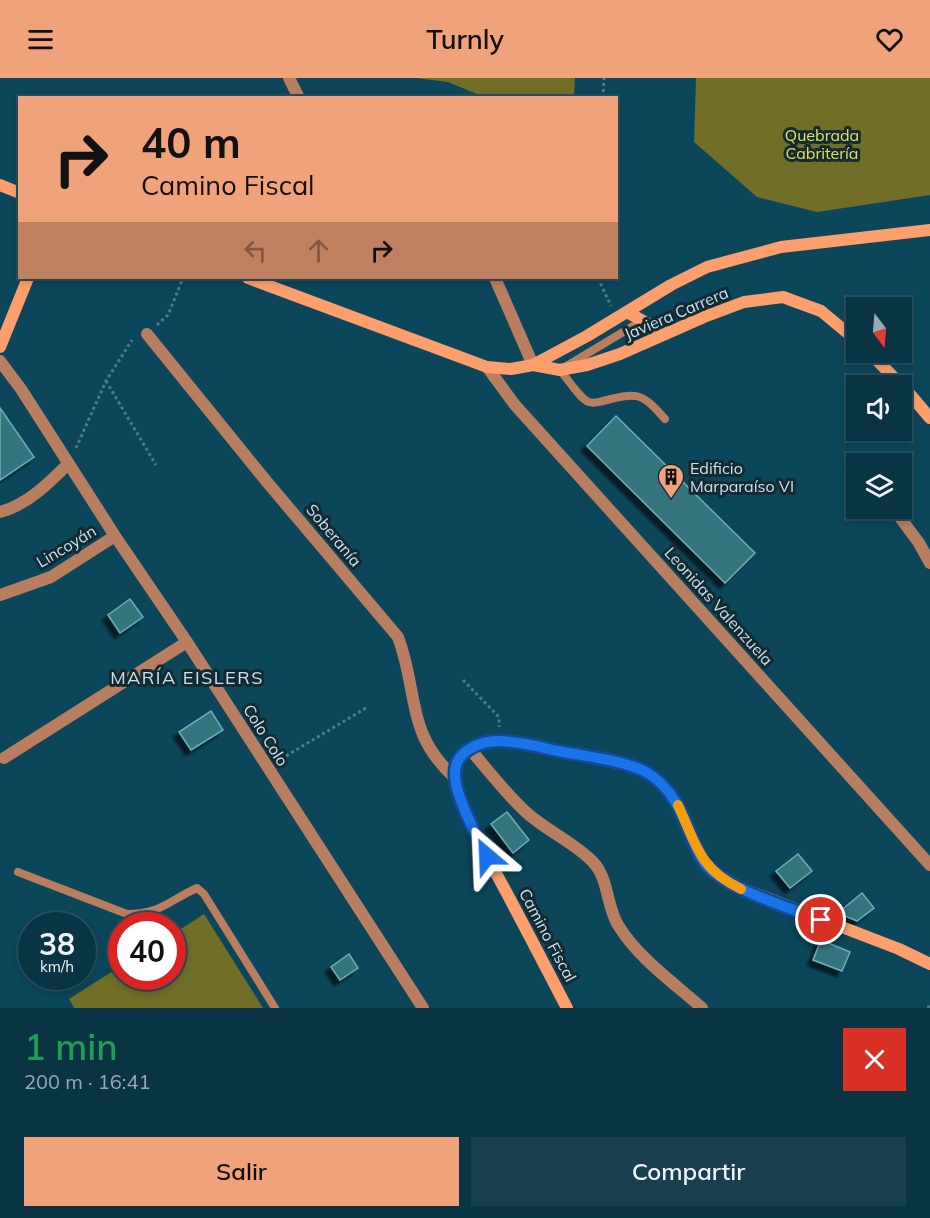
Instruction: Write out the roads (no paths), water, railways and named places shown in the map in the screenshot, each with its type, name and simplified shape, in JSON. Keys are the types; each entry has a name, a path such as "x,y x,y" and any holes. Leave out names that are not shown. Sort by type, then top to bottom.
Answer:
{"street":[{"path":"290,78 298,96"},
{"path":"0,185 18,192"},
{"path":"251,279 487,367 511,369 533,364 694,272 737,258 781,248 930,230"},
{"path":"0,347 28,279"},
{"path":"495,279 533,364"},
{"name":"Javiera Carrera","path":"533,364 560,370 587,365 620,354 704,316 744,302 783,297 821,311 846,332"},
{"path":"622,315 643,320 666,334"},
{"name":"Soberanía","path":"147,334 267,482 394,632 404,652 420,731 428,748 442,766 455,777"},
{"name":"Colo Colo","path":"0,362 21,389 115,536 187,642 423,1008"},
{"path":"880,363 930,418"},
{"name":"Leonidas Valenzuela","path":"487,367 515,405 930,865"},
{"path":"0,513 20,504 51,482 68,464"},
{"path":"901,519 930,563"},
{"name":"Lincoyán","path":"0,595 51,577 115,536"},
{"path":"4,758 187,642"},
{"path":"455,777 458,764 469,748 498,741 525,744 614,762 646,772 669,791 678,805 698,853 707,866 722,877 738,887 899,949 930,964"},
{"path":"469,748 502,789 527,813 594,863 604,880 616,922 626,937 702,1008"},
{"name":"Camino Fiscal","path":"455,777 462,801 481,843 567,1008"}],"lane":[{"path":"643,320 560,370 589,402 597,403 630,394 639,396 650,402 665,419"},
{"path":"18,872 127,914 142,914 158,910 197,888 204,894 275,1008"}],"place":[{"name":"Edificio Marparaíso VI","path":"671,500"}],"district":[{"name":"MARÍA EISLERS","path":"187,677"}],"park label":[{"name":"Quebrada Cabritería","path":"822,144"}]}
